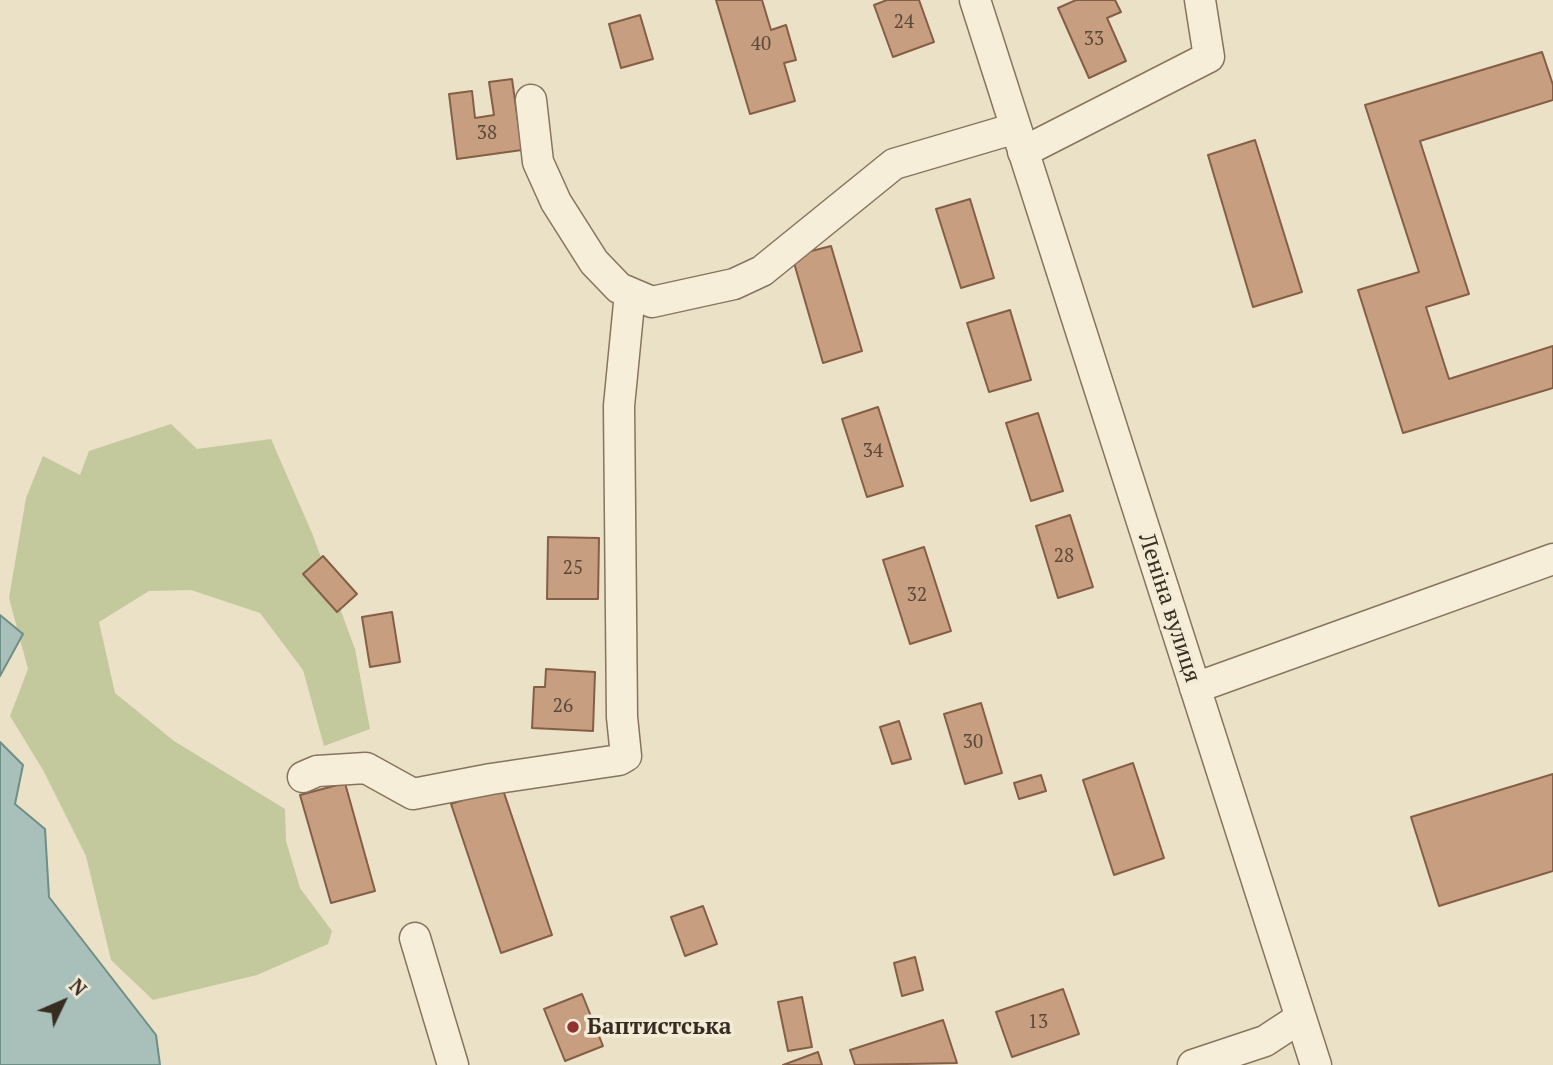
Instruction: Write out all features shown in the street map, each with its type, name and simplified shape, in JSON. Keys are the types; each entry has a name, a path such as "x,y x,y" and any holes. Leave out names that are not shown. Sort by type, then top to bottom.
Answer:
{"street":[{"name":"Леніна вулиця","path":"975,0 1316,1065"},
{"path":"531,100 538,162 556,202 594,262 619,288 652,302 734,284 762,271 894,164 1019,140 1209,57 1200,0"},
{"path":"303,776 317,771 366,768 413,794 491,779 619,761 626,756 622,717 619,406 630,293"},
{"path":"1195,688 1553,559"},
{"path":"415,939 453,1065"},
{"path":"1193,1065 1265,1041 1300,1018"}],"green space":[{"path":"171,424 197,449 271,439 312,533 355,649 370,729 324,746 303,670 260,613 191,590 149,591 99,622 115,693 174,741 285,809 286,841 300,888 332,931 328,944 257,975 153,1000 111,960 86,856 43,770 10,716 28,669 9,598 26,498 43,456 80,475 89,451"}],"water":[{"path":"0,615 23,634 0,676"},
{"path":"0,742 23,765 15,804 45,829 49,897 156,1035 160,1065 0,1065"}],"building":[{"path":"716,0 762,0 771,30 786,25 796,60 784,63 795,101 750,114"},
{"path":"887,0 919,0 934,42 893,57 874,5"},
{"path":"1076,0 1115,0 1121,12 1107,18 1126,61 1089,78 1058,8"},
{"path":"640,15 653,59 621,68 609,24"},
{"path":"1542,52 1553,85 1553,100 1420,141 1469,294 1426,307 1449,379 1553,346 1553,388 1403,433 1358,290 1419,272 1365,105"},
{"path":"512,79 522,150 457,159 449,94 472,91 475,118 494,115 489,82"},
{"path":"1255,140 1302,292 1253,307 1208,155"},
{"path":"970,199 994,278 961,288 936,209"},
{"path":"831,246 862,351 823,363 792,256"},
{"path":"1010,310 1031,380 989,392 967,323"},
{"path":"878,407 903,486 867,497 842,419"},
{"path":"1038,413 1063,491 1031,501 1006,423"},
{"path":"1070,515 1093,587 1058,598 1036,526"},
{"path":"548,537 599,538 598,599 547,599"},
{"path":"924,547 951,631 910,644 883,560"},
{"path":"323,556 357,594 337,612 303,574"},
{"path":"392,612 400,662 370,667 362,617"},
{"path":"546,669 595,672 593,731 532,728 534,687 545,687"},
{"path":"981,703 1002,773 965,784 944,714"},
{"path":"899,721 911,759 892,764 880,727"},
{"path":"1133,763 1164,858 1114,875 1083,780"},
{"path":"1553,774 1553,871 1439,906 1411,817"},
{"path":"1041,775 1046,791 1019,799 1014,783"},
{"path":"345,783 375,891 331,903 300,795"},
{"path":"502,787 552,935 501,953 451,804"},
{"path":"703,906 717,944 685,956 671,917"},
{"path":"915,957 923,990 902,996 894,963"},
{"path":"1063,989 1079,1034 1012,1057 996,1012"},
{"name":"Баптистська","path":"582,994 603,1046 565,1061 544,1009"},
{"path":"802,997 812,1047 788,1051 778,1002"},
{"path":"943,1020 957,1063 855,1065 850,1050"},
{"path":"818,1052 822,1065 783,1065"}],"place":[{"name":"Баптистська","path":"573,1027"}]}
